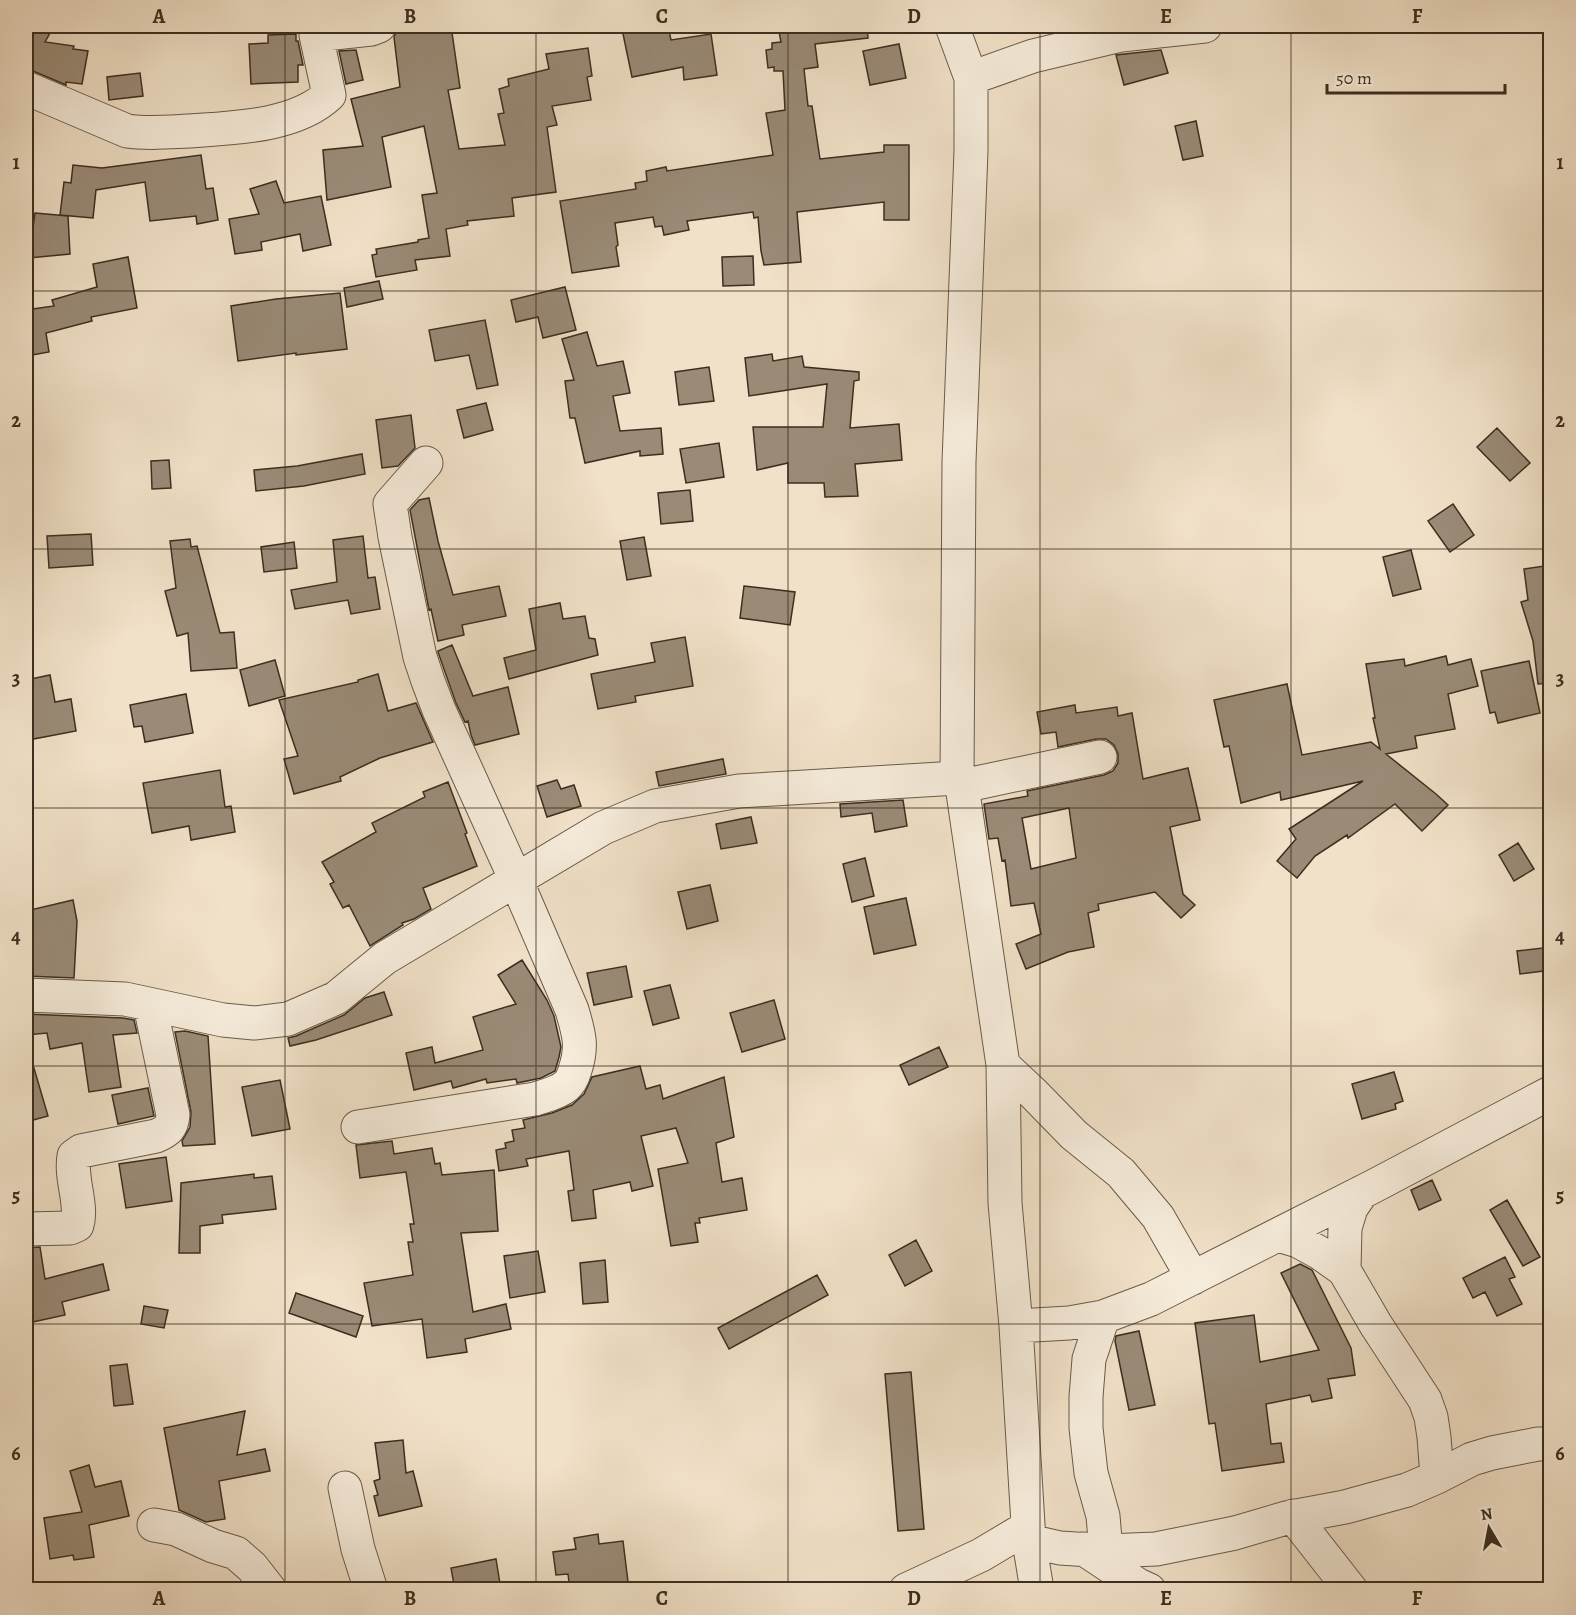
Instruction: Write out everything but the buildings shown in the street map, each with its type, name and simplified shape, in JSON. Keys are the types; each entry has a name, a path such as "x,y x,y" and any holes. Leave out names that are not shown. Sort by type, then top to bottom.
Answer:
{"street":[{"path":"26,88 127,131 142,133 218,129 262,123 306,111 329,95 316,34 371,29 379,26"},
{"path":"952,26 971,78 971,151 959,462 959,782 1004,1065 1005,1203 1016,1326 1028,1534 1037,1590"},
{"path":"971,78 1033,56 1121,35 1205,26"},
{"path":"358,1127 535,1099 564,1088 572,1078 580,1051 572,1010 439,710 420,657 390,504 426,463"},
{"path":"26,994 125,999 223,1020 254,1023 288,1019 336,998 385,958 603,828 655,806 739,792 959,782 1100,757"},
{"path":"26,1229 70,1228 77,1225 79,1217 72,1168 74,1156 81,1151 156,1137 172,1126 173,1115 150,1005"},
{"path":"1004,1065 1074,1136 1121,1173 1158,1217 1193,1278"},
{"path":"1016,1326 1069,1323 1102,1317 1151,1299 1551,1093"},
{"path":"1344,1270 1345,1228 1351,1208 1362,1192"},
{"path":"1278,1235 1298,1241 1344,1270 1425,1400 1434,1437 1437,1477"},
{"path":"1095,1550 1103,1516 1091,1473 1086,1428 1086,1397 1089,1359 1102,1317"},
{"path":"1427,1407 1481,1456"},
{"path":"906,1590 1028,1534 1060,1548 1156,1549 1234,1533 1293,1516 1345,1507 1407,1490 1481,1456 1538,1444 1551,1444"},
{"path":"345,1488 358,1549 371,1590"},
{"path":"1293,1516 1351,1590"},
{"path":"154,1526 176,1529 213,1546 236,1553 252,1567 270,1590"},
{"path":"1095,1550 1138,1585 1149,1590"}]}
